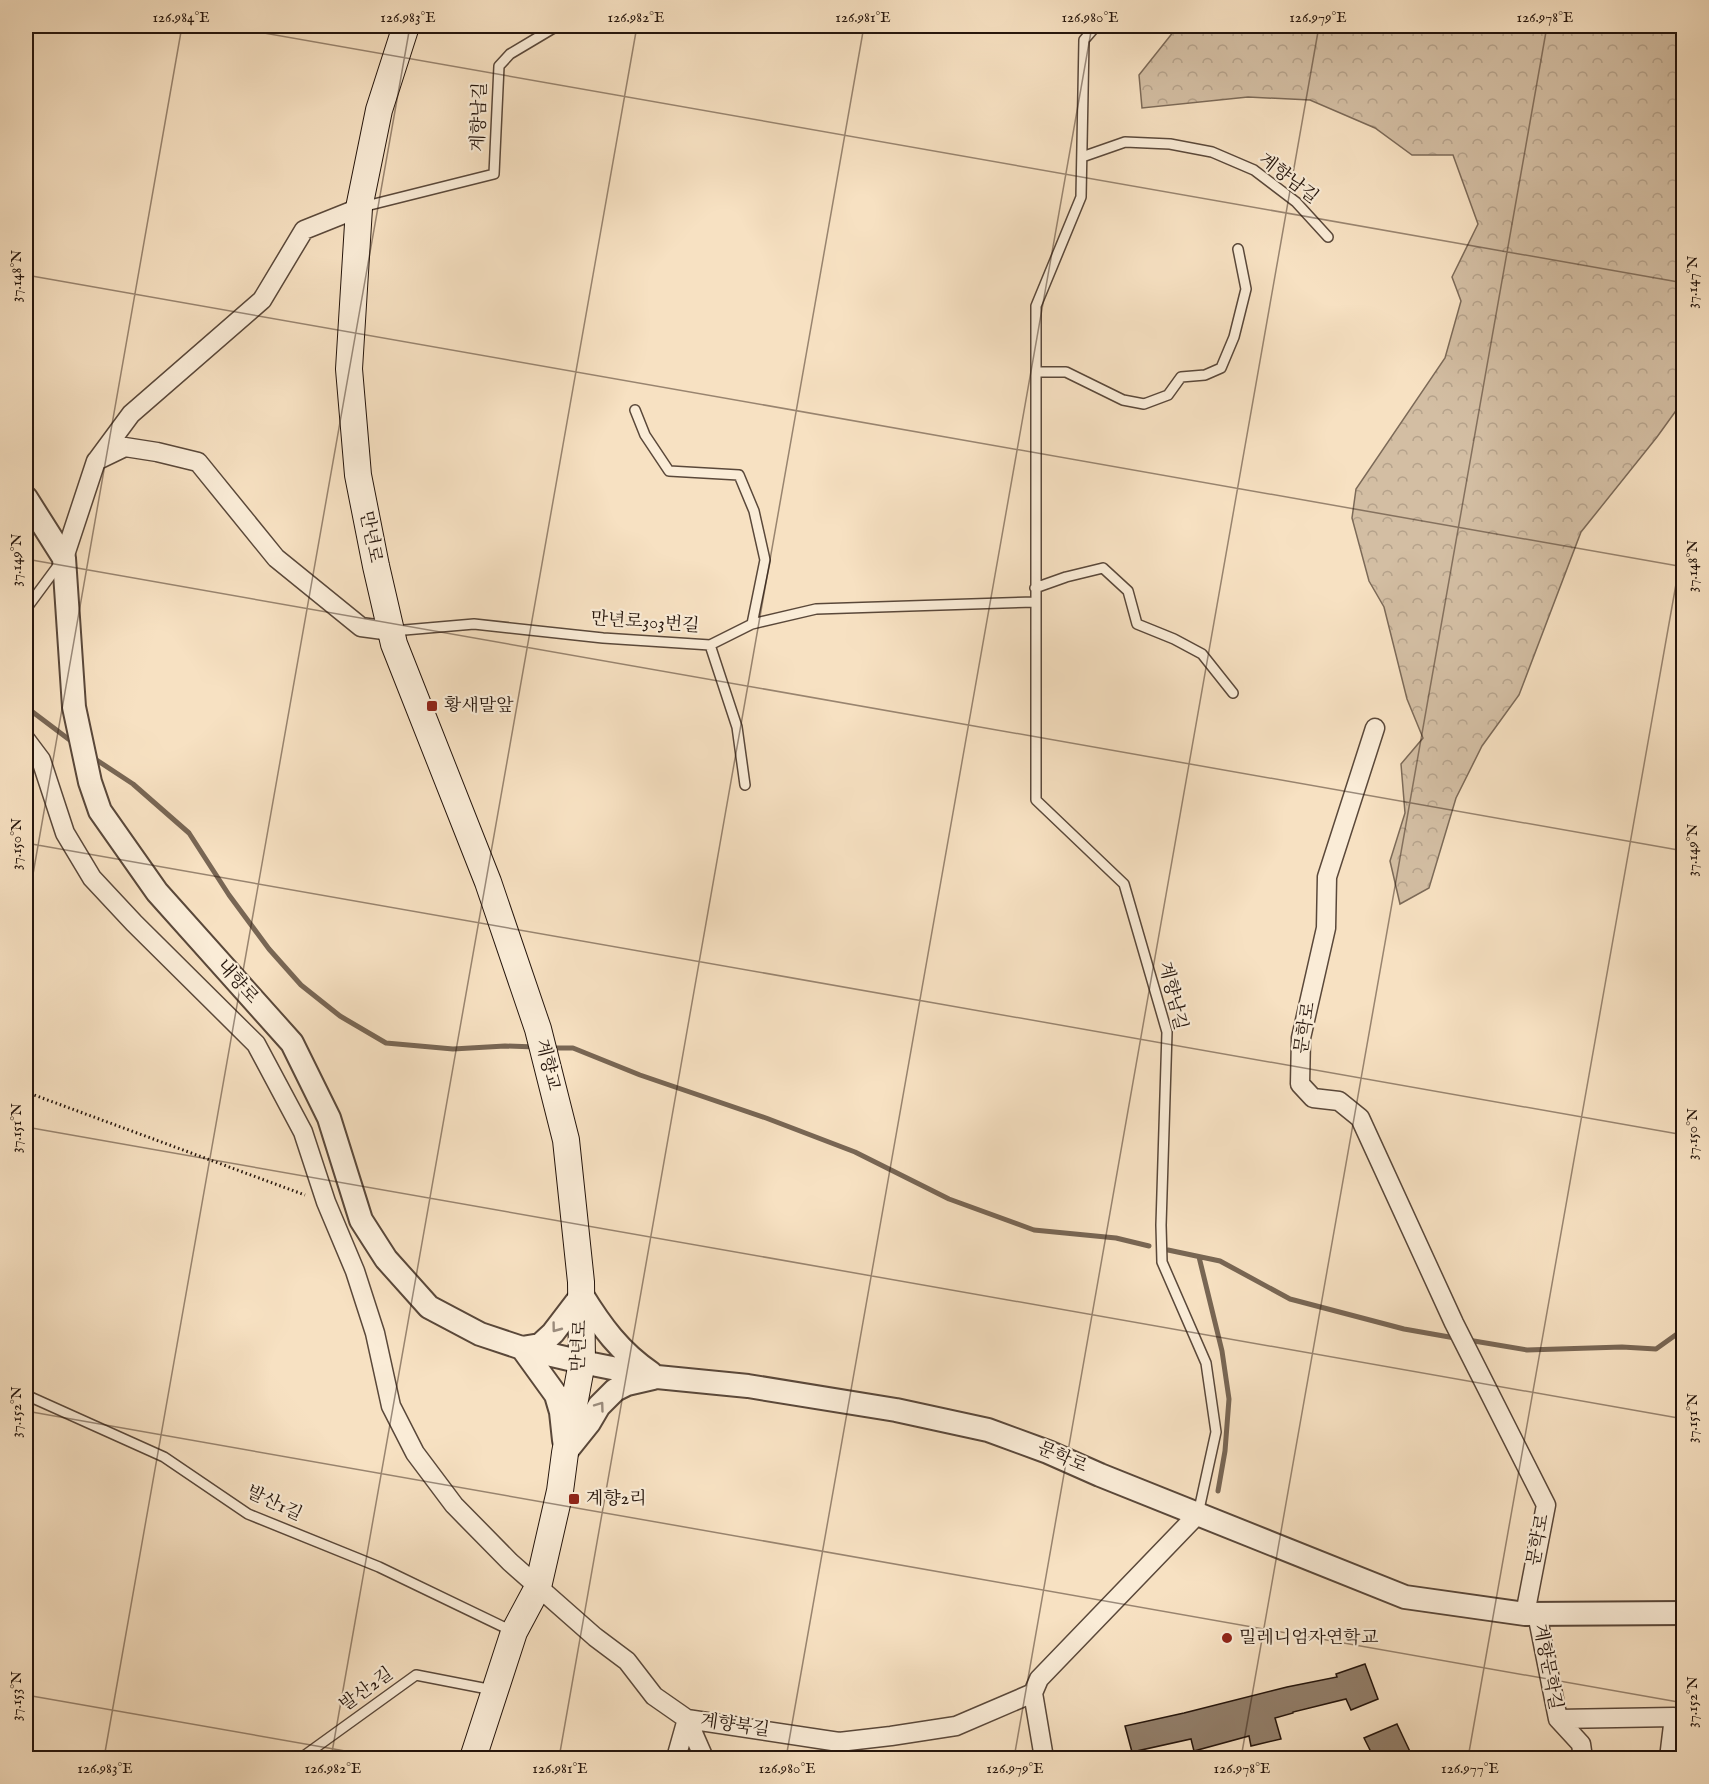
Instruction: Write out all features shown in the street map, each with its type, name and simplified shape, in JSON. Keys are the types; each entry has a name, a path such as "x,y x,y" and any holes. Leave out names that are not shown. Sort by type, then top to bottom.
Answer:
{"main road":[{"name":"만년로","path":"406,26 379,110 359,208 349,369 358,475 394,644 488,882 538,1029"},
{"name":"계향교","path":"538,1029 556,1102"},
{"name":"만년로","path":"473,1758 514,1632 538,1587 560,1491 582,1362 582,1294 566,1140 556,1102"}],"street":[{"path":"64,558 96,461 131,414 262,300 303,230 359,208"},
{"path":"96,461 124,447 198,462 276,558 361,627 391,631"},
{"name":"내향로","path":"26,498 64,558 74,707 90,782 100,811 157,892 292,1043 329,1118 361,1220 386,1259 429,1307 480,1334 522,1348 582,1362"},
{"name":"문학로","path":"1375,728 1327,877 1326,928 1300,1038 1300,1084 1313,1098 1340,1101 1360,1118 1454,1323 1546,1505 1531,1614"},
{"path":"26,740 41,760 65,833 92,878 256,1044 303,1132 326,1202 356,1271 375,1333 391,1406 415,1453 454,1505 538,1587 595,1637 627,1661 654,1696 687,1719 676,1758"},
{"path":"565,1453 561,1412 556,1395 522,1348 540,1346 553,1333 582,1294 610,1337 628,1356 657,1377"},
{"name":"문학로","path":"582,1362 657,1377 802,1394 896,1410 988,1430 1405,1596 1531,1614 1683,1613"},
{"path":"565,1453 589,1423 599,1406 615,1390 627,1384 657,1377"},
{"path":"1044,1758 1033,1693 1039,1679 1198,1514"},
{"name":"계향문학길","path":"1531,1614 1558,1719 1581,1744 1583,1758"},
{"name":"계향북길","path":"687,1719 839,1742 956,1726 1033,1693"},
{"name":"계향문학길","path":"1558,1719 1674,1717 1669,1758"},
{"name":"계향북길","path":"687,1719 704,1758"}],"lane":[{"name":"계향남길","path":"359,208 494,174 499,66 510,54 557,26"},
{"path":"600,26 701,28 706,26"},
{"name":"계향남길","path":"1096,26 1084,40 1081,197 1036,306 1036,800 1124,884 1167,1032 1161,1225 1162,1262 1206,1363 1216,1432 1198,1514"},
{"name":"계향남길","path":"1082,157 1125,142 1170,144 1212,152 1254,170 1296,202 1328,237"},
{"path":"1036,372 1066,372 1123,400 1143,404 1168,395 1181,377 1205,375 1221,368 1234,337 1246,289 1238,249"},
{"path":"635,410 645,435 669,471 739,475 754,511 765,560 752,624"},
{"path":"26,609 64,558"},
{"path":"1035,588 1103,567 1128,591 1137,624 1174,639 1202,654 1233,693"},
{"name":"만년로303번길","path":"391,631 474,624 603,638 710,645 752,624 816,609 1035,602"},
{"path":"710,645 737,727 745,785"},
{"name":"발산1길","path":"26,1395 164,1457 248,1514 379,1567 514,1632"},
{"name":"발산2길","path":"301,1758 416,1675 495,1691"}],"path":[{"path":"26,1092 326,1202"}],"green space":[{"path":"1178,26 1683,26 1683,401 1581,532 1519,695 1482,746 1456,798 1429,888 1400,904 1390,861 1405,813 1401,764 1423,738 1407,699 1384,607 1369,581 1352,518 1356,489 1445,358 1461,301 1452,277 1478,224 1453,155 1412,155 1375,128 1310,100 1248,97 1142,108 1139,75"}],"building":[{"path":"1365,1664 1378,1699 1351,1710 1346,1699 1275,1718 1281,1739 1251,1746 1249,1736 1194,1751 1191,1739 1132,1752 1125,1726 1337,1677 1336,1674"},
{"path":"1397,1724 1413,1758 1374,1758 1364,1738"}],"waterway":[{"path":"26,707 75,744"},
{"path":"92,757 133,784 189,833 229,895 269,949 301,985 340,1016 386,1043 453,1049 536,1047"},
{"path":"551,1048 573,1048 640,1075 766,1118 855,1152 949,1199 1034,1230 1116,1238 1149,1246"},
{"path":"1168,1250 1220,1261 1290,1299 1404,1329 1455,1338"},
{"path":"1199,1257 1222,1351 1229,1399 1225,1451 1218,1491"},
{"path":"1468,1340 1527,1350 1622,1347 1656,1349 1684,1329"}],"place":[{"name":"황새말앞","path":"432,706"},
{"name":"계향2리","path":"574,1499"},
{"name":"밀레니엄자연학교","path":"1227,1638"}]}
